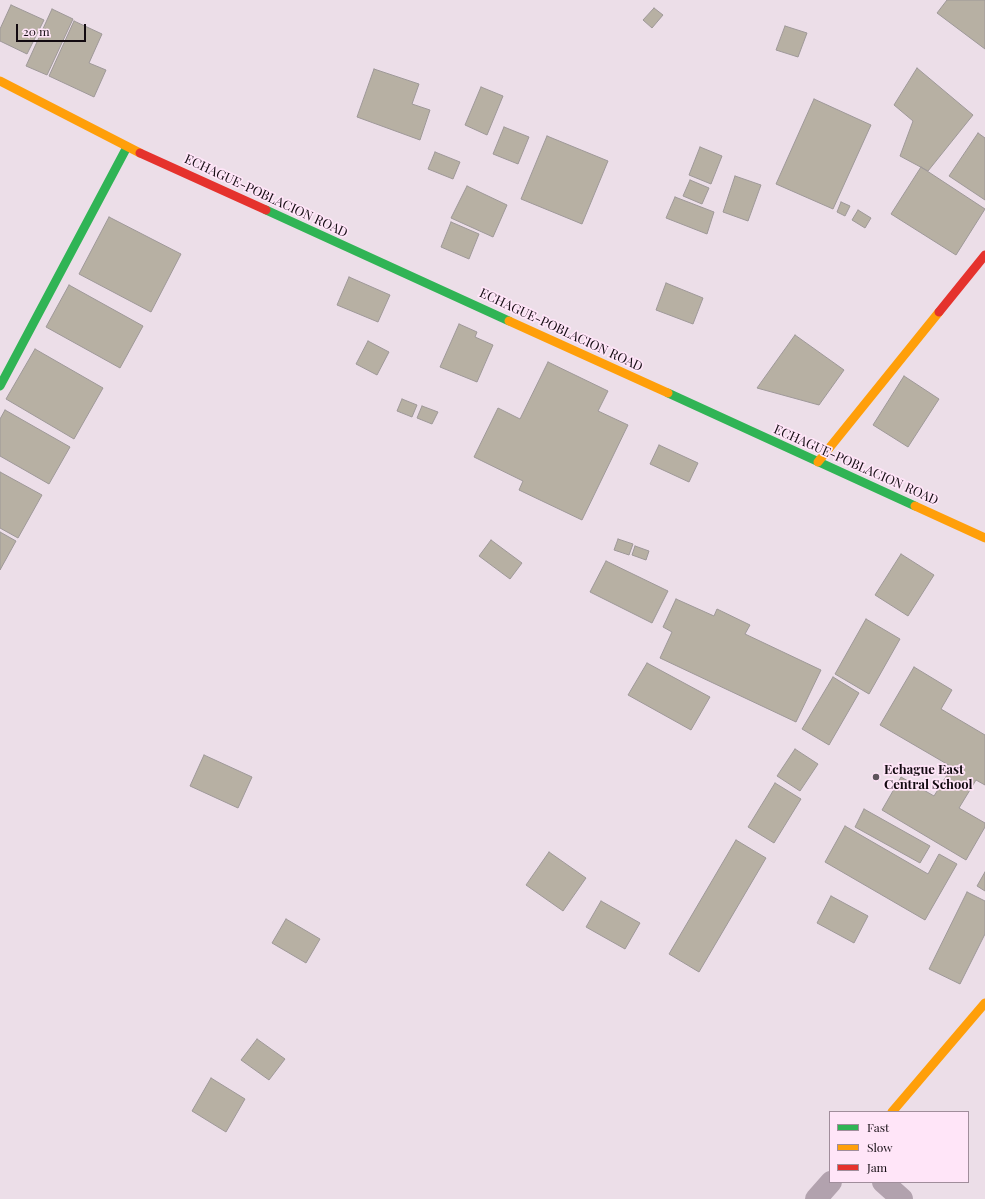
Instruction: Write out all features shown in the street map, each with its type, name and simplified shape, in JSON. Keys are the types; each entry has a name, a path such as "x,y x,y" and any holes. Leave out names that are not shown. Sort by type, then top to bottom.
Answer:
{"main road":[{"name":"ECHAGUE-POBLACION ROAD","path":"0,81 127,147 985,538"},
{"path":"0,386 127,147"},
{"path":"818,462 985,255"},
{"path":"893,1111 985,1003"}],"street":[{"path":"816,1199 830,1183"},
{"path":"883,1183 902,1199"}],"building":[{"path":"947,0 985,0 985,49 937,13"},
{"path":"11,5 44,20 27,54 0,41 0,29"},
{"path":"654,8 663,15 652,28 643,20"},
{"path":"52,9 73,19 47,75 26,66"},
{"path":"74,21 102,34 89,63 106,70 94,97 49,76"},
{"path":"785,26 807,33 798,57 776,50"},
{"path":"917,68 973,115 928,171 900,156 913,121 894,105"},
{"path":"374,69 419,84 412,104 430,110 420,140 357,117"},
{"path":"481,87 503,96 487,135 465,125"},
{"path":"814,99 871,125 833,209 776,184"},
{"path":"504,127 529,137 518,164 493,154"},
{"path":"978,133 985,138 985,200 949,176"},
{"path":"547,136 608,161 582,224 521,199"},
{"path":"700,147 722,156 711,184 689,175"},
{"path":"435,152 460,162 453,179 428,169"},
{"path":"921,167 985,209 956,255 891,214"},
{"path":"735,176 761,185 748,221 723,212"},
{"path":"690,180 709,188 702,204 683,196"},
{"path":"467,186 507,205 493,237 451,218"},
{"path":"675,197 714,212 707,234 666,218"},
{"path":"841,202 850,206 845,216 837,212"},
{"path":"858,210 871,218 865,228 852,220"},
{"path":"109,217 181,254 151,312 79,274"},
{"path":"451,222 479,234 469,259 441,247"},
{"path":"349,277 390,295 378,322 337,305"},
{"path":"666,283 703,298 693,324 656,310"},
{"path":"69,285 143,326 120,368 46,327"},
{"path":"459,324 477,332 475,337 493,345 477,382 440,367"},
{"path":"795,335 844,370 819,405 757,388"},
{"path":"368,341 389,352 377,375 356,364"},
{"path":"35,349 103,388 74,439 6,399"},
{"path":"548,362 608,391 598,411 628,425 582,520 519,490 523,481 474,457 498,408 520,419"},
{"path":"904,376 939,399 908,447 873,425"},
{"path":"402,399 417,405 412,417 397,411"},
{"path":"422,406 438,412 432,424 417,418"},
{"path":"5,410 70,447 49,484 0,456 0,419"},
{"path":"659,445 698,463 689,482 650,464"},
{"path":"0,472 42,495 18,538 0,528"},
{"path":"0,532 16,541 0,570"},
{"path":"618,539 633,544 629,555 614,550"},
{"path":"491,540 522,563 510,579 479,556"},
{"path":"635,546 649,551 646,560 632,555"},
{"path":"901,554 934,575 908,616 875,595"},
{"path":"606,561 668,591 652,623 590,592"},
{"path":"676,599 714,616 717,609 750,625 745,634 821,670 796,722 660,658 672,632 663,627"},
{"path":"866,619 900,639 869,694 835,674"},
{"path":"647,663 710,697 691,730 628,695"},
{"path":"914,667 952,690 941,709 985,735 985,785 976,780 959,808 985,823 985,827 966,860 882,810 901,777 934,796 952,767 880,725"},
{"path":"833,677 859,693 829,745 802,729"},
{"path":"795,749 818,764 800,791 777,776"},
{"path":"204,755 252,777 238,808 190,786"},
{"path":"775,783 801,799 774,843 748,827"},
{"path":"864,809 930,846 920,863 855,827"},
{"path":"845,826 928,874 939,854 957,864 925,920 825,862"},
{"path":"736,840 766,858 699,972 669,954"},
{"path":"549,852 586,878 563,911 526,885"},
{"path":"985,872 985,891 977,886"},
{"path":"967,892 985,901 985,934 960,984 929,969"},
{"path":"831,896 868,916 854,943 817,923"},
{"path":"601,901 640,923 625,949 586,927"},
{"path":"286,919 320,939 306,963 272,943"},
{"path":"257,1039 285,1059 269,1080 241,1060"},
{"path":"211,1078 245,1099 226,1132 192,1111"}],"traffic: fast":[{"path":"0,386 127,147"},
{"path":"266,210 509,321"},
{"path":"668,393 915,506"}],"traffic: slow":[{"path":"0,81 140,153"},
{"path":"818,462 939,312"},
{"path":"509,321 668,393"},
{"path":"915,506 985,538"},
{"path":"893,1111 985,1003"}],"traffic: jam":[{"path":"140,153 266,210"},
{"path":"939,312 985,255"}],"place":[{"name":"Echague East Central School","path":"876,777"}]}
